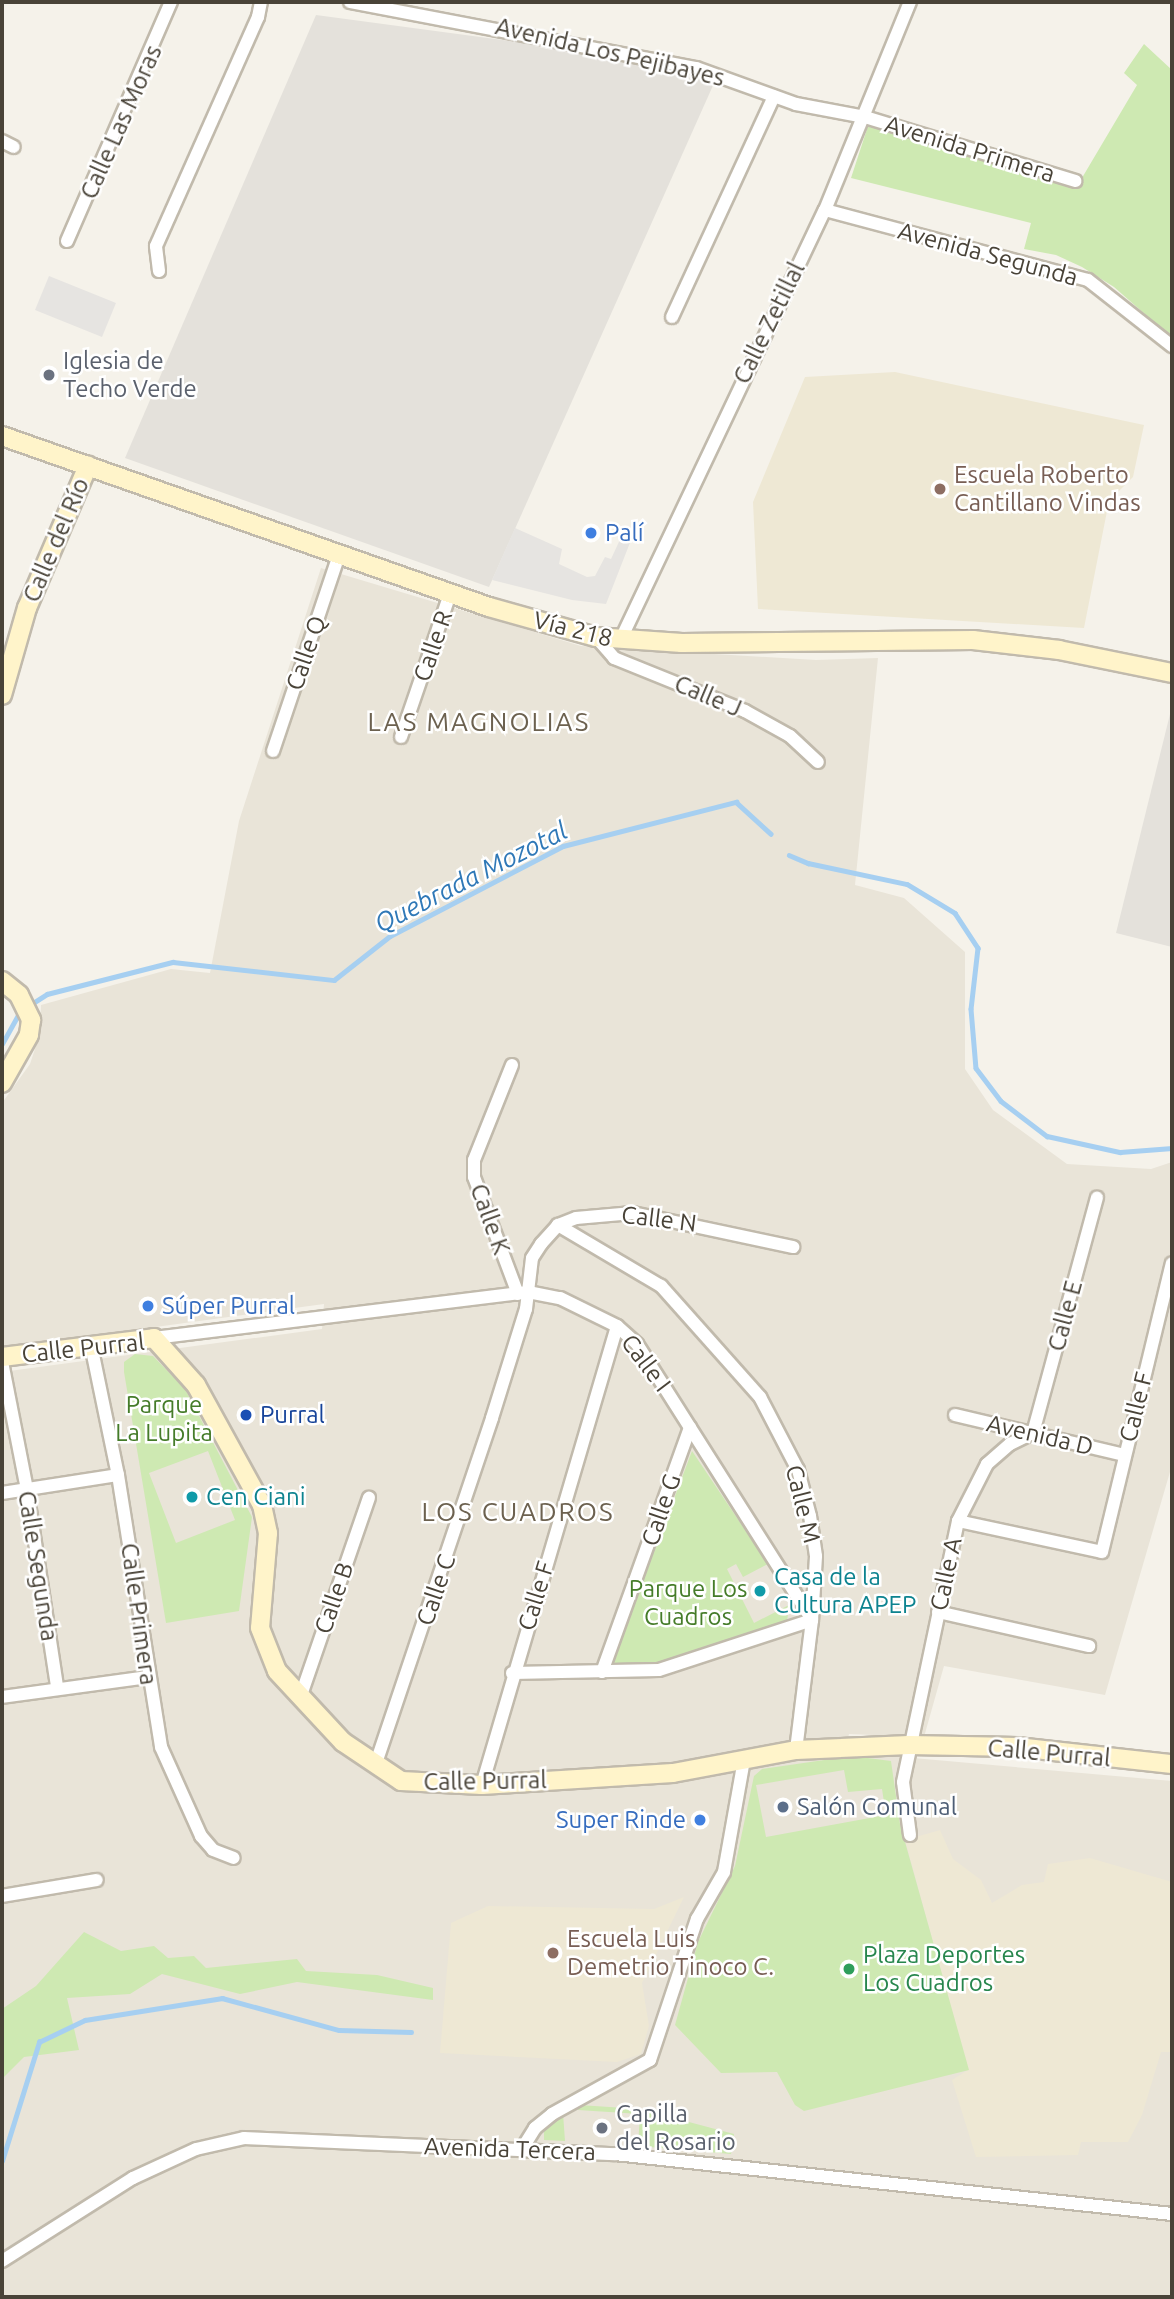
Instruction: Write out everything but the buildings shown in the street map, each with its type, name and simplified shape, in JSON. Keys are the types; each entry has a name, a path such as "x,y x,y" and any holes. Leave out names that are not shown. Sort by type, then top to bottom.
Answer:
{"street":[{"name":"Calle Las Moras","path":"67,241 171,2"},
{"path":"159,271 156,246 258,17 261,2"},
{"name":"Avenida Los Pejibayes","path":"350,2 696,68 774,96 866,117"},
{"name":"Calle Zetillal","path":"620,641 825,210 866,117 910,2"},
{"path":"672,317 774,96"},
{"name":"Avenida Primera","path":"866,117 1075,181"},
{"name":"Avenida Segunda","path":"825,210 1088,281 1172,346"},
{"name":"Vía 218","path":"2,436 450,594 596,637 620,641 973,640 1035,646 1172,673"},
{"name":"Calle del Río","path":"2,695 27,608 88,466"},
{"name":"Calle Q","path":"272,751 339,555"},
{"name":"Calle R","path":"401,737 450,594"},
{"name":"Calle J","path":"596,637 614,658 744,710 790,736 818,762"},
{"path":"2,981 19,995 31,1020 29,1035 2,1083"},
{"name":"Calle K","path":"512,1065 474,1169 523,1293"},
{"name":"Calle E","path":"1033,1433 1097,1198"},
{"name":"Calle N","path":"558,1225 576,1217 633,1213 793,1247"},
{"path":"523,1293 532,1258 558,1225"},
{"name":"Calle M","path":"558,1225 661,1286 760,1396 793,1460 810,1516 816,1556 812,1620"},
{"name":"Calle F","path":"958,1521 1102,1552 1172,1263"},
{"name":"Calle I","path":"154,1338 523,1293 559,1298 617,1326 637,1344 812,1620"},
{"name":"Calle C","path":"375,1766 462,1514 523,1293"},
{"name":"Calle F","path":"482,1785 512,1673 617,1326"},
{"name":"Calle Purral","path":"2,1357 154,1338 196,1385 262,1505 268,1533 260,1628 277,1671 343,1742 401,1781 482,1785 673,1773 796,1751 909,1745 1017,1747 1172,1764"},
{"name":"Calle Primera","path":"91,1345 118,1475 161,1747 178,1794 207,1843 234,1858"},
{"name":"Calle Segunda","path":"2,1362 27,1490 57,1687"},
{"name":"Avenida D","path":"955,1415 1124,1455"},
{"name":"Calle G","path":"602,1672 690,1427"},
{"name":"Calle A","path":"910,1835 903,1782 958,1521 987,1464 1010,1444 1033,1433"},
{"path":"2,1493 118,1475"},
{"name":"Calle B","path":"300,1698 369,1498"},
{"path":"938,1612 1089,1646"},
{"path":"512,1673 659,1670 812,1620 796,1751"},
{"path":"2,1697 57,1687 148,1677"},
{"path":"522,2149 534,2128 552,2114 650,2060 697,1919 724,1872 744,1760"},
{"path":"2,1896 97,1880"},
{"name":"Avenida Tercera","path":"2,2262 133,2178 220,2142 263,2138 522,2149 705,2161 1172,2214"}],"shaded area":[{"path":"316,15 547,46 715,81 489,587 125,458"},
{"path":"49,276 116,303 102,337 35,310"},
{"name":"Escuela Roberto Cantillano Vindas","path":"895,372 1144,425 1133,477 1109,501 1084,628 758,609 753,502 805,377"},
{"path":"515,528 562,549 559,564 587,577 595,576 605,557 611,559 624,531 633,535 606,604 572,600 492,580"},
{"path":"321,568 581,646 816,660 878,658 855,885 904,898 965,952 965,1069 993,1110 1067,1164 1151,1169 1172,1162 1172,1465 1105,1695 944,1666 924,1737 849,1734 845,1752 1172,1781 1172,2297 2,2297 2,1372 322,1329 324,1304 2,1348 2,1103 30,1064 40,1034 41,1005 171,969 210,973 239,821"},
{"path":"1172,706 1172,947 1116,933"},
{"path":"940,1830 953,1859 981,1880 992,1903 1022,1885 1044,1882 1048,1864 1090,1858 1172,1882 1170,2052 1161,2052 1142,2115 1128,2142 1081,2142 1078,2155 976,2157 952,2080 968,2070 905,1840"},
{"name":"Escuela Luis Demetrio Tinoco C.","path":"684,1897 642,1983 649,2026 641,2054 617,2062 440,2053 451,1923 488,1906 654,1909"}],"green space":[{"path":"1144,44 1172,70 1172,338 1114,287 1082,267 1056,255 1024,249 1031,223 851,178 869,123 1076,188 1137,85 1124,73"},
{"name":"Parque La Lupita","path":"135,1354 153,1356 185,1389 252,1517 239,1611 166,1623 124,1362","holes":["208,1451 235,1520 176,1543 149,1473"]},
{"name":"Parque Los Cuadros","path":"692,1451 768,1564 743,1577 736,1564 727,1569 754,1623 789,1605 787,1622 660,1664 611,1666"},
{"path":"852,1756 891,1761 900,1824 969,2070 804,2111 795,2105 777,2072 721,2073 675,2025 698,1942 735,1866 754,1776 762,1769","holes":["844,1770 848,1792 882,1789 886,1815 766,1837 756,1785"]},
{"path":"84,1932 121,1951 154,1946 168,1958 194,1956 206,1968 297,1959 306,1971 377,1975 433,1988 433,2000 297,1982 240,1994 162,1974 130,1994 67,1998 79,2050 24,2057 2,2079 2,2009 36,1986"},
{"path":"579,2105 640,2109 734,2134 731,2154 638,2146 640,2114 578,2110"},
{"path":"563,2113 565,2141 544,2140 544,2125"}],"waterway":[{"name":"Quebrada Mozotal","path":"30,1005 47,994 173,962 334,980 390,936 563,846 736,802 771,834"},
{"name":"Quebrada Mozotal","path":"789,855 808,863 907,884 955,913 978,948 971,1009 976,1068 1001,1101 1047,1136 1120,1152 1172,1148"},
{"name":"Quebrada Mozotal","path":"2,1044 20,1012"},
{"path":"2,2161 39,2042 85,2020 222,1998 339,2030 411,2032"}],"place":[{"name":"Iglesia de Techo Verde","path":"49,375"},
{"name":"Escuela Roberto Cantillano Vindas","path":"940,489"},
{"name":"Palí","path":"591,533"},
{"name":"Súper Purral","path":"148,1306"},
{"name":"Purral","path":"246,1415"},
{"name":"Cen Ciani","path":"192,1497"},
{"name":"Casa de la Cultura APEP","path":"760,1591"},
{"name":"Salón Comunal","path":"783,1807"},
{"name":"Super Rinde","path":"700,1820"},
{"name":"Escuela Luis Demetrio Tinoco C.","path":"553,1953"},
{"name":"Plaza Deportes Los Cuadros","path":"849,1969"},
{"name":"Capilla del Rosario","path":"602,2128"}],"district":[{"name":"LAS MAGNOLIAS","path":"479,722"},
{"name":"LOS CUADROS","path":"518,1512"}]}
